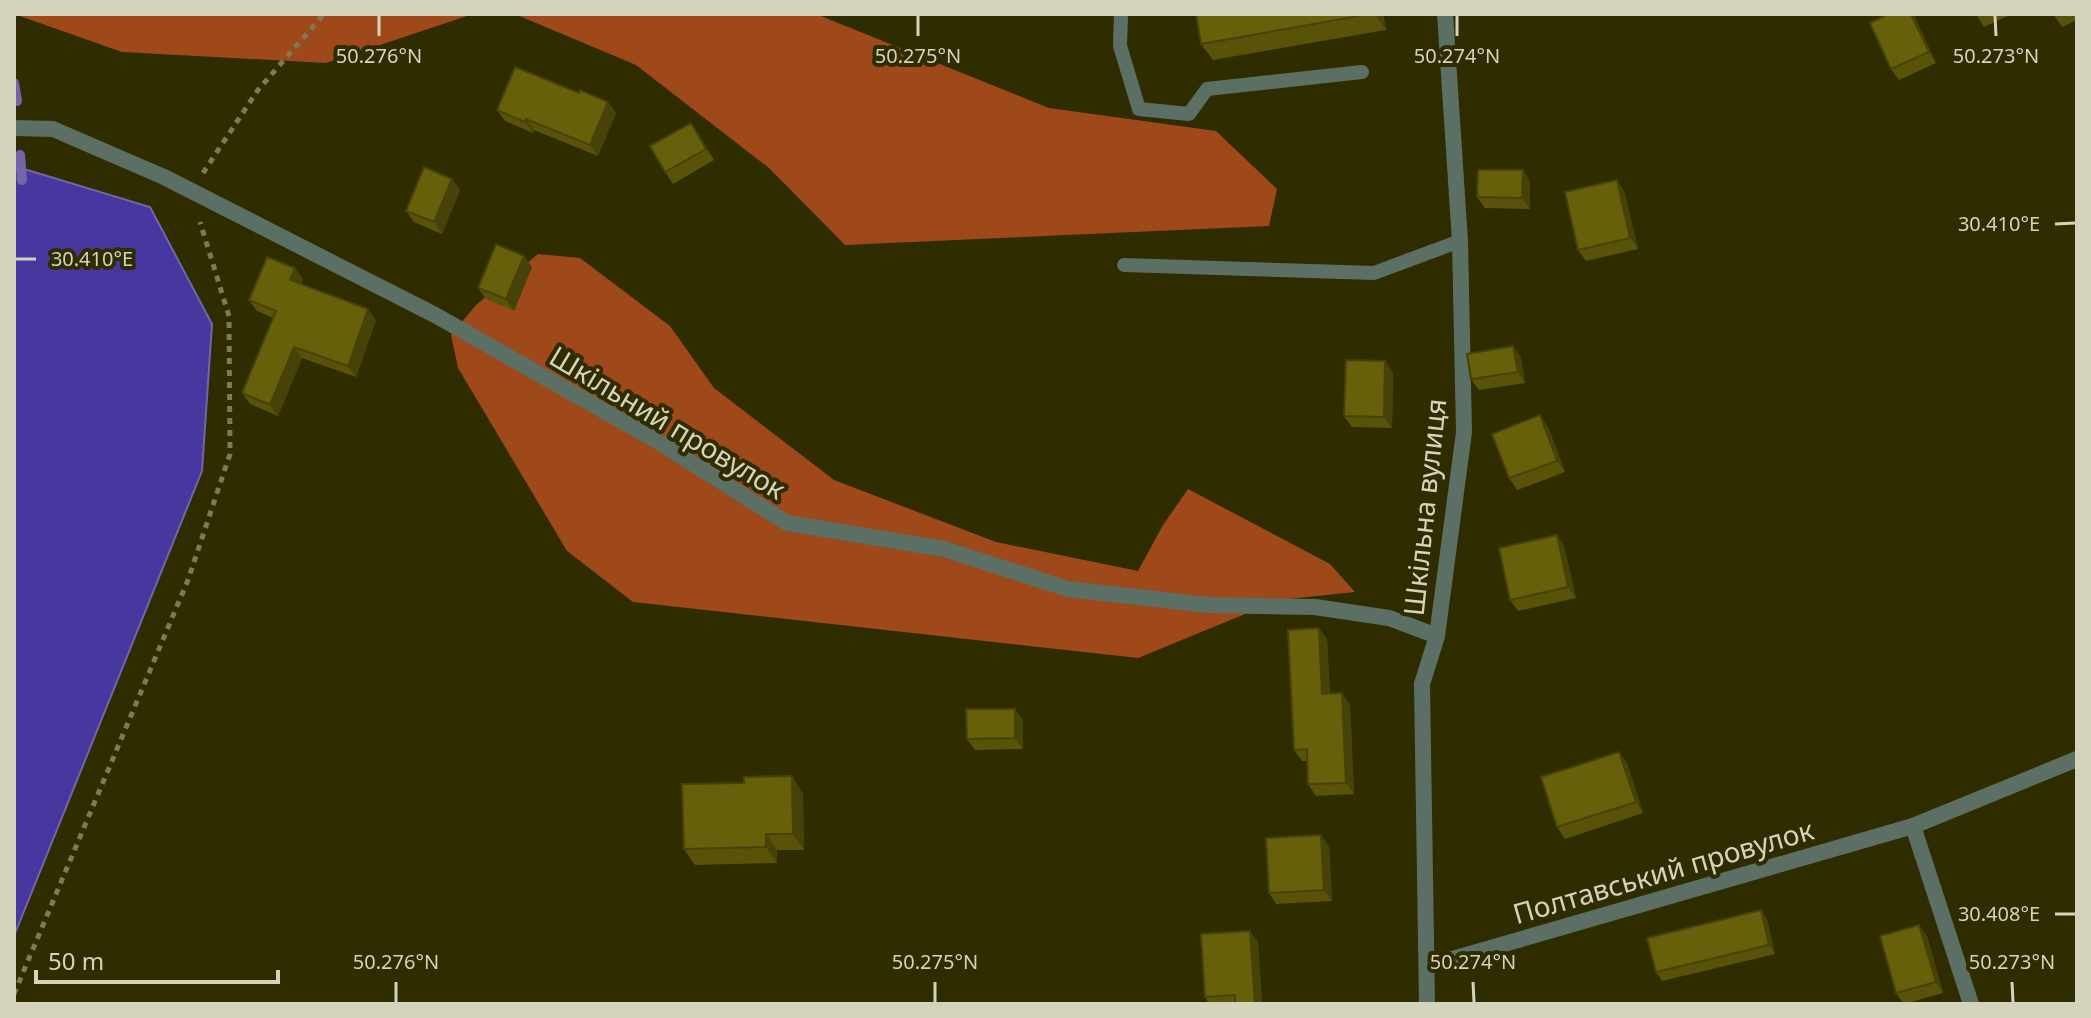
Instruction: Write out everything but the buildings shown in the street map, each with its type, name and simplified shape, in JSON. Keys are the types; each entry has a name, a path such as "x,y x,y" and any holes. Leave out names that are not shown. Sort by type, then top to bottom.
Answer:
{"street":[{"name":"Шкільна вулиця","path":"1427,1004 1422,684 1437,636 1464,432 1460,241 1445,14"},
{"name":"Шкільний провулок","path":"14,128 53,129 191,191 435,315 657,441 787,523 944,549 1068,589 1208,605 1315,607 1389,618 1437,636"},
{"name":"Полтавський провулок","path":"1428,966 1913,826 2077,759"},
{"path":"1913,826 1971,1004"}],"lane":[{"path":"1121,14 1120,46 1139,109 1189,114 1207,89 1362,72"},
{"path":"1124,265 1374,273 1460,241"}],"path":[{"path":"14,994 188,580 230,454 229,316 191,191 258,90 324,14"}],"shaded area":[{"path":"14,14 473,14 326,63 122,52"},
{"path":"503,14 816,14 1049,108 1216,131 1277,189 1269,226 845,245 769,168 636,65 517,15"},
{"path":"14,166 150,207 212,324 202,471 14,936"},
{"path":"538,254 580,258 670,326 714,388 834,480 996,542 1138,571 1163,525 1188,489 1330,564 1355,592 1279,600 1138,658 633,602 567,551 458,368 451,335 476,305"}],"waterway":[{"path":"14,83 17,101"},
{"path":"20,155 22,180"}]}
